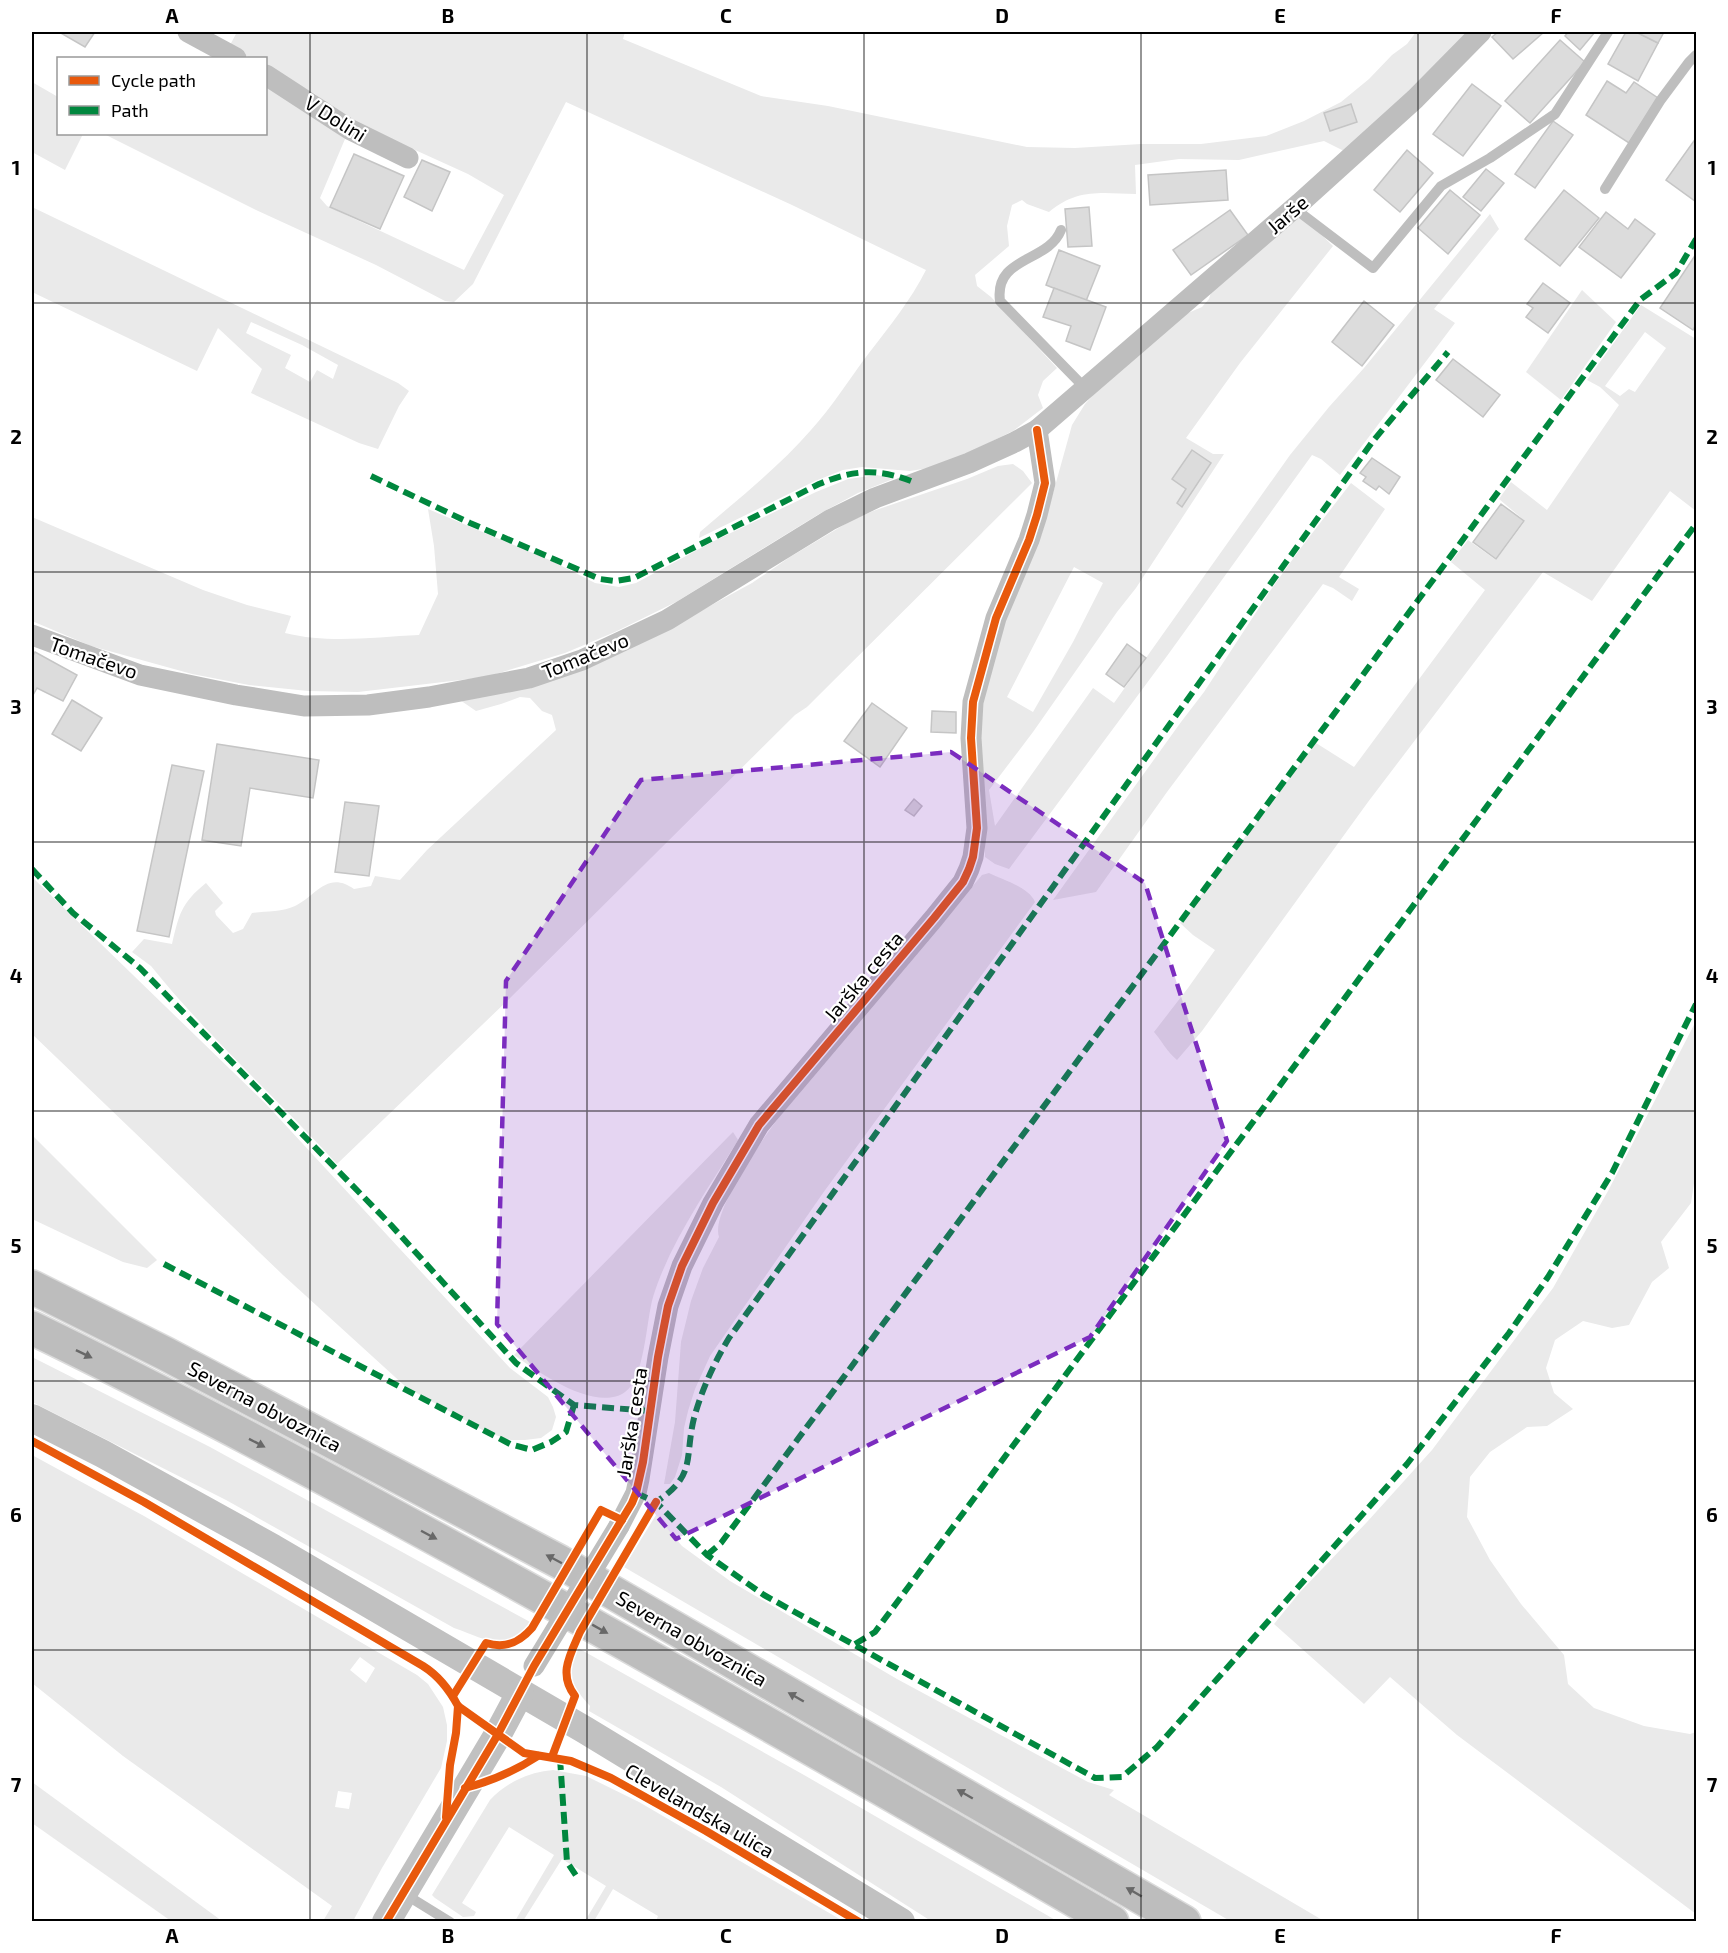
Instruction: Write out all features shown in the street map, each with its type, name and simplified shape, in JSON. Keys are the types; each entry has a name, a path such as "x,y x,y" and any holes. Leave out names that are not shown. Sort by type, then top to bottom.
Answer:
{"highway":[{"name":"Severna obvoznica","path":"32,1287 166,1354 560,1562 1184,1922"},
{"name":"Severna obvoznica","path":"32,1328 316,1474 536,1593 878,1786 1112,1922"}],"street":[{"path":"188,32 234,57"},
{"name":"Jarše","path":"1085,388 1294,208 1415,99 1481,32"},
{"name":"V Dolini","path":"267,76 349,129 408,158"},
{"name":"Tomačevo","path":"32,635 140,675 236,695 304,706 368,705 429,697 529,678 582,660 667,620 830,520 875,498 969,463 1015,442 1036,430 1085,388"},
{"name":"Jarška cesta","path":"386,1922 497,1736 534,1666 619,1526 636,1493 668,1306 682,1266 713,1203 759,1125 934,918 963,882 969,869 977,828 971,738 973,702 996,618 1029,540 1045,483 1036,430"},
{"name":"Clevelandska ulica","path":"32,1418 103,1454 273,1548 585,1730 901,1922"}],"lane":[{"path":"1294,208 1373,268 1442,186 1490,158 1555,114 1608,32"},
{"path":"1605,189 1660,101 1696,55"},
{"path":"1061,230 1057,239 1052,243 1008,271 998,290 1000,301 1085,388"},
{"path":"403,1893 450,1922"}],"highlighted area":[{"path":"951,752 1145,883 1227,1141 1090,1337 676,1539 497,1324 506,981 641,780"}],"shaded area":[{"path":"237,32 625,32 623,39 761,96 828,106 1027,147 1075,148 1141,144 1201,144 1266,136 1304,121 1341,102 1407,44 1416,32 1467,32 1385,117 1344,151 1324,141 1239,160 1179,159 1135,165 1136,194 1080,195 1059,204 1049,212 1022,200 1012,205 1007,226 1009,246 975,275 977,286 991,297 1057,368 1043,381 1038,395 1043,408 1013,431 941,466 910,471 862,467 843,470 815,481 699,538 700,532 771,470 819,421 914,292 926,270 792,205 566,102 473,284 454,302 445,301 376,265 256,210 106,135 267,135 267,83 345,139 320,198 327,206 464,270 504,195 468,174 349,120 315,94 267,67 267,57 248,57 229,47"},
{"path":"32,82 57,96 57,135 82,135 65,170 32,152"},
{"path":"32,207 398,383 409,391 378,449 359,443 251,393 262,369 218,328 197,371 32,292","holes":["251,322 302,345 338,365 333,379 317,370 310,382 285,368 291,355 246,333"]},
{"path":"1490,214 1499,229 1434,309 1455,323 1340,475 1321,459 1312,455 1009,869 985,857 977,730 987,678 1007,616 1042,533 1072,425 1085,404 1120,366 1181,316 1202,307 1209,299 1212,289 1294,218 1305,219 1333,246 1240,363 1186,438 1213,454 1224,454 1136,588 989,790 995,826 1093,688 1114,703 1290,455","holes":["1074,567 1103,583 1033,712 1007,697"]},
{"path":"1582,290 1616,322 1561,400 1526,372"},
{"path":"1641,305 1696,339 1696,511 1670,491 1592,601 1543,572 1368,802 1202,1031 1177,1060 1154,1032 1215,950 1180,923 1316,743 1354,767 1485,590 1451,562 1468,540 1496,560 1525,521 1499,499 1511,482 1547,510 1619,405 1600,387 1587,380","holes":["1645,332 1666,348 1635,392 1629,389 1620,396 1605,386"]},
{"path":"1013,464 1023,471 1032,483 506,1002 337,1164 219,1042 151,966 132,952 144,939 172,944 182,910 191,897 206,883 223,903 215,911 216,915 233,933 243,929 252,913 290,908 329,883 345,884 354,889 371,886 375,876 400,880 427,850 556,730 552,715 542,711 530,698 520,697 476,711 460,700 651,638 752,583 852,520 998,466"},
{"path":"877,475 893,479 858,493 819,514 676,602 565,653 486,677 358,692 308,691 249,685 192,674 91,646 32,621 32,517 203,590 247,605 291,616 285,633 318,638 369,638 419,635 438,594 428,509 552,561 595,583 619,587 636,583 712,542 816,492 848,479"},
{"path":"1351,483 1385,509 1339,577 1359,589 1352,601 1323,584 1167,792 1096,892 1053,900 1204,692 1300,549"},
{"path":"989,873 1022,888 1035,902 823,1193 710,1356 688,1411 682,1455 675,1477 670,1484 664,1484 675,1422 681,1342 691,1301 703,1268 719,1237 723,1209 732,1191 755,1152 786,1108 982,875"},
{"path":"32,877 266,1104 510,1368 548,1397 556,1417 552,1430 541,1438 511,1440 486,1432 406,1387 283,1275 32,1034"},
{"path":"1696,1021 1696,1170 1691,1203 1661,1242 1669,1268 1652,1282 1629,1325 1612,1328 1583,1321 1555,1340 1546,1368 1554,1393 1573,1409 1547,1426 1527,1427 1490,1452 1470,1477 1467,1517 1490,1560 1521,1604 1564,1655 1568,1684 1594,1708 1644,1726 1690,1734 1696,1732 1696,1914 1457,1735 1390,1677 1364,1704 1274,1624 1300,1592 1432,1450 1553,1288 1608,1191"},
{"path":"733,1132 738,1140 679,1236 660,1276 653,1297 641,1362 632,1385 625,1392 613,1397 583,1394 552,1380 514,1355"},
{"path":"32,1135 157,1260 147,1268 123,1262 32,1219"},
{"path":"32,1357 210,1447 532,1623 522,1633 504,1642 486,1640 454,1628 226,1500 32,1402"},
{"path":"32,1455 144,1516 417,1675 428,1684 443,1707 447,1725 447,1741 441,1768 353,1921 323,1921 332,1906 123,1756 32,1683","holes":["360,1657 375,1668 366,1683 350,1670","338,1791 352,1793 349,1809 335,1807"]},
{"path":"656,1515 682,1546 730,1581 897,1679 1088,1782 1114,1790 1109,1795 1324,1921 1230,1921 624,1567"},
{"path":"578,1648 1057,1921 931,1921 721,1787 589,1711 590,1706 578,1692 572,1680 572,1666"},
{"path":"553,1770 586,1776 639,1802 843,1921 656,1921 658,1916 613,1889 594,1921 585,1921 606,1886 562,1859 523,1921 515,1921 554,1855 509,1827 462,1903 476,1912 474,1916 463,1917 435,1898 432,1895 490,1800 519,1779"},
{"path":"32,1782 222,1921 171,1921 32,1823"}],"building":[{"path":"59,32 95,32 85,47"},
{"path":"1498,32 1544,32 1513,59 1492,37"},
{"path":"1568,32 1595,32 1580,50 1565,36"},
{"path":"1626,32 1636,32 1658,43 1638,81 1608,64"},
{"path":"1636,32 1664,32 1658,43"},
{"path":"1560,40 1585,62 1530,123 1505,101"},
{"path":"1607,81 1626,93 1634,82 1658,98 1629,143 1586,115"},
{"path":"1472,84 1501,106 1463,156 1433,134"},
{"path":"1351,104 1357,122 1330,131 1324,113"},
{"path":"1553,121 1573,135 1535,188 1515,174"},
{"path":"1696,138 1696,199 1695,201 1666,180"},
{"path":"1407,150 1433,173 1400,212 1374,190"},
{"path":"354,154 404,176 380,229 330,207"},
{"path":"422,160 450,172 432,211 404,197"},
{"path":"1486,169 1504,183 1481,211 1463,197"},
{"path":"1226,170 1228,200 1150,205 1148,175"},
{"path":"1450,190 1480,215 1448,254 1418,228"},
{"path":"1564,190 1599,218 1560,266 1525,239"},
{"path":"1089,207 1092,246 1068,247 1065,209"},
{"path":"1230,210 1248,235 1191,275 1173,250"},
{"path":"1606,212 1628,229 1635,219 1655,234 1621,278 1579,247"},
{"path":"1059,250 1100,266 1086,301 1046,285"},
{"path":"1696,254 1696,324 1693,330 1660,308"},
{"path":"1543,283 1570,303 1548,333 1526,317 1533,308 1527,304"},
{"path":"1054,288 1106,307 1090,350 1066,341 1071,326 1043,317"},
{"path":"1364,301 1394,325 1362,366 1332,342"},
{"path":"1453,359 1500,395 1483,417 1436,380"},
{"path":"1192,450 1211,463 1182,507 1177,503 1186,489 1172,479"},
{"path":"1372,458 1400,477 1389,494 1379,486 1376,490 1363,481 1366,477 1360,473"},
{"path":"1501,504 1524,521 1496,559 1473,542"},
{"path":"1127,644 1146,658 1124,687 1106,674"},
{"path":"35,652 77,675 63,701 37,688 32,694 32,658"},
{"path":"72,700 102,718 81,751 52,734"},
{"path":"872,703 907,728 880,767 844,741"},
{"path":"932,711 956,712 956,733 931,732"},
{"path":"217,744 319,760 313,798 250,788 241,846 202,840"},
{"path":"172,765 204,771 169,937 137,931"},
{"path":"914,799 922,806 914,816 905,810"},
{"path":"345,802 379,806 369,876 335,872"}],"marked path":[{"path":"707,1555 721,1543 1640,300 1676,273 1696,239"},
{"path":"654,1506 678,1483 683,1474 687,1465 697,1407 709,1376 729,1338 1373,441 1448,352"},
{"path":"371,476 470,523 600,579 615,581 634,578 832,479 868,472 890,475 916,483"},
{"path":"855,1644 875,1632 1696,524"},
{"path":"32,869 73,913 140,968 391,1225 516,1363 574,1405 650,1411"},
{"path":"636,1493 656,1502 707,1555 764,1595 1095,1778 1122,1777 1157,1747 1407,1464 1509,1333 1548,1277 1612,1173 1696,1004"},
{"path":"164,1264 510,1444 532,1450 551,1442 566,1432 574,1405"},
{"path":"560,1758 567,1862 579,1880"}],"cycle path":[{"path":"386,1922 497,1736 534,1666 632,1503 643,1462 658,1357 668,1306 682,1266 713,1203 759,1125 934,918 963,882 969,869 977,828 971,738 973,702 996,618 1029,540 1045,483 1037,430"},
{"path":"32,1441 144,1502 423,1666 443,1683 458,1706 524,1753 571,1761 611,1778 706,1831 859,1922"},
{"path":"552,1757 575,1696 570,1688 566,1672 573,1649 580,1632 656,1502"},
{"path":"453,1696 486,1643 505,1645 522,1638 532,1628 601,1510 622,1520"},
{"path":"446,1817 458,1706"},
{"path":"465,1788 503,1775 538,1756"}]}
